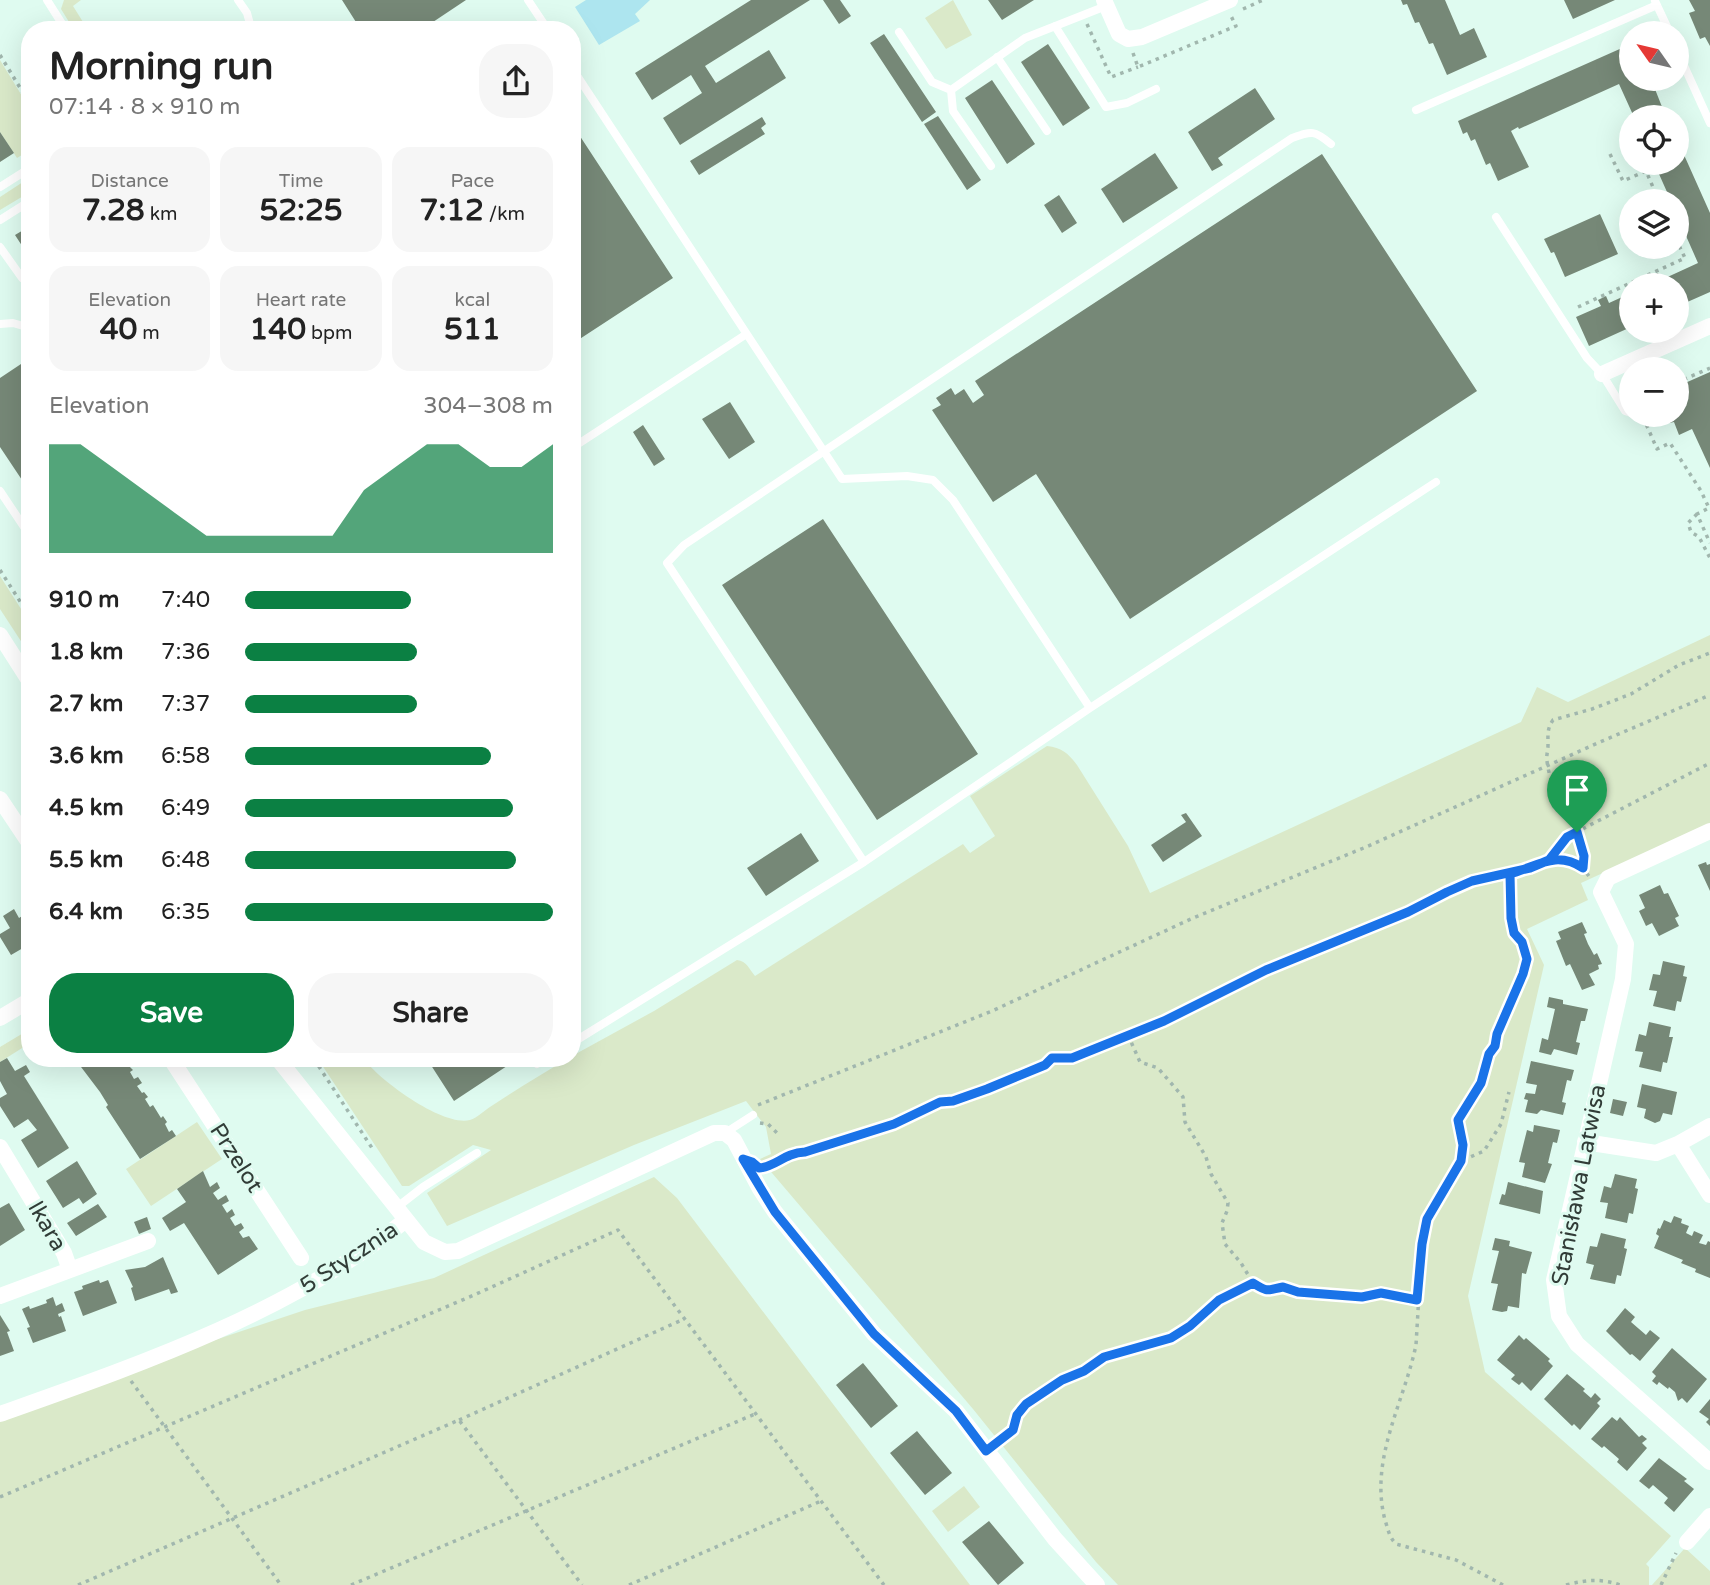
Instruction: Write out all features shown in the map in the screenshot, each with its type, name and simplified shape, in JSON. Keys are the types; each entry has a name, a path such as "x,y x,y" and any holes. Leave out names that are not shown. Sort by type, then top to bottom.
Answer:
{"street":[{"path":"1105,3 1119,34 1128,39 1234,8"},
{"path":"1602,374 1710,326"},
{"path":"0,635 21,668"},
{"path":"0,799 21,831"},
{"path":"0,831 15,822"},
{"path":"1601,892 1608,878 1710,831"},
{"name":"Stanisława Latwisa","path":"1601,892 1626,944 1623,979 1555,1280 1559,1316 1577,1344 1710,1462"},
{"path":"0,1018 21,1005"},
{"name":"Przelot","path":"176,1067 301,1258"},
{"path":"284,1067 401,1214"},
{"path":"1585,1142 1656,1153 1710,1126"},
{"name":"5 Stycznia","path":"0,1414 126,1369 272,1306 329,1272 401,1214 424,1242 433,1248 445,1252 458,1251 714,1133 725,1133"},
{"path":"725,1133 734,1140 775,1212 874,1334 956,1411 1055,1539 1097,1585"},
{"path":"1678,1144 1710,1195"},
{"name":"Ikara","path":"0,1147 64,1253 70,1270"},
{"path":"0,1296 148,1241"},
{"path":"1687,1542 1710,1516"}],"lane":[{"path":"47,0 60,21"},
{"path":"238,0 249,21"},
{"path":"528,0 542,21"},
{"path":"1416,110 1656,2 1665,21"},
{"path":"951,90 1025,38 1105,3"},
{"path":"1055,26 1106,107 1127,103 1156,89"},
{"path":"899,32 932,82 951,90"},
{"path":"997,57 1047,131"},
{"path":"1689,76 1710,122"},
{"path":"581,82 842,479 907,476 933,480 940,486 953,499 1090,708"},
{"path":"951,90 953,111 991,166"},
{"path":"864,862 667,563 684,545 1292,138 1310,131 1331,144"},
{"path":"0,187 21,174"},
{"path":"0,220 21,207"},
{"path":"1496,217 1587,358 1602,374 1619,401"},
{"path":"0,247 21,277"},
{"path":"0,324 21,325"},
{"path":"581,443 745,335"},
{"path":"581,1037 864,862 1090,708 1436,482"},
{"path":"0,491 21,522"},
{"path":"725,1133 753,1115"},
{"path":"401,1214 424,1187 477,1153"}],"path":[{"path":"1086,22 1110,76 1115,77 1236,26 1234,8 1263,0"},
{"path":"1128,39 1139,67"},
{"path":"0,55 21,89"},
{"path":"1610,154 1623,181 1646,171 1654,189"},
{"path":"1578,307 1683,259"},
{"path":"1689,377 1710,368"},
{"path":"1647,427 1657,449 1670,443 1701,491 1709,508 1688,523 1691,532 1699,537 1710,558"},
{"path":"1697,514 1710,543"},
{"path":"0,570 21,603"},
{"path":"1583,868 1584,856 1577,832 1555,789 1548,766 1547,729 1553,720 1631,694 1679,665 1710,653"},
{"path":"748,1106 761,1105 992,1011 1193,918 1366,847 1710,695"},
{"path":"1549,860 1567,837 1710,763"},
{"path":"743,1159 759,1168 767,1167 790,1153 805,1152 894,1124 940,1102 953,1101 987,1089 1045,1065 1052,1058 1072,1058 1164,1021 1266,970 1408,912 1472,881 1510,874 1559,858 1583,868 1601,892"},
{"path":"1503,1585 1456,1560 1396,1544 1390,1538 1383,1512 1381,1479 1383,1457 1395,1408 1416,1345 1417,1300 1427,1219 1461,1161 1463,1145 1458,1120 1481,1083 1489,1054 1495,1046 1497,1034 1527,959 1522,942 1514,933 1511,918 1510,874"},
{"path":"1128,1034 1140,1062 1158,1068 1183,1097 1185,1122 1206,1157 1211,1174 1228,1203 1222,1223 1225,1244 1253,1283 1266,1291 1283,1287 1298,1292 1362,1297 1381,1293 1417,1300"},
{"path":"319,1067 377,1156"},
{"path":"1461,1161 1484,1152 1501,1124 1509,1092"},
{"path":"0,1497 462,1301 618,1230 884,1585"},
{"path":"986,1451 1013,1430 1017,1415 1026,1404 1062,1380 1084,1371 1104,1357 1171,1338 1190,1326 1219,1300 1253,1283"},
{"path":"78,1585 459,1420 685,1318"},
{"path":"126,1369 137,1391 281,1585"},
{"path":"351,1585 756,1414"},
{"path":"459,1420 582,1585"},
{"path":"629,1585 821,1501"},
{"path":"1661,1585 1679,1547 1687,1542"},
{"path":"1566,1585 1588,1579 1606,1580 1620,1585"}],"green space":[{"path":"64,0 81,0 73,6 82,21 68,21 61,9"},
{"path":"953,0 972,35 946,49 925,18"},
{"path":"0,60 21,94 21,156 17,158 0,132"},
{"path":"21,183 21,197 0,210 0,197"},
{"path":"0,576 21,609 21,641 0,609"},
{"path":"1710,635 1710,824 1581,883 1588,900 1527,929 1544,965 1468,1296 1485,1372 1671,1536 1646,1564 1649,1567 1649,1585 1118,1585 1096,1562 973,1409 760,1159 771,1154 766,1127 746,1101 634,1145 447,1226 427,1193 491,1150 473,1145 409,1186 402,1186 323,1067 371,1067 412,1100 444,1116 470,1120 554,1067 581,1067 581,1051 654,1011 737,960 746,964 755,976 963,844 970,853 995,836 970,796 1047,746 1064,752 1077,765 1128,846 1150,893 1521,722 1537,687 1568,702"},
{"path":"21,1034 21,1049 0,1062 0,1047"},
{"path":"197,1122 222,1159 151,1206 126,1169"},
{"path":"654,1177 677,1198 970,1585 0,1585 0,1419 176,1353 305,1310 434,1278"},
{"path":"964,1486 980,1507 948,1532 932,1511"},
{"path":"1685,1548 1710,1571 1710,1585 1652,1585"}],"water":[{"path":"586,0 650,0 635,14 640,21 599,45 575,7"}],"building":[{"path":"342,0 466,0 434,21 355,21"},
{"path":"751,0 810,0 705,66 716,83 769,50 786,78 680,145 663,118 702,93 691,75 652,100 635,73"},
{"path":"823,0 840,0 851,16 839,24"},
{"path":"988,0 1034,0 1002,20"},
{"path":"1401,0 1445,0 1460,35 1474,28 1487,57 1447,75 1433,43 1429,44 1419,22 1415,23 1407,4 1403,5"},
{"path":"1564,0 1615,0 1573,19"},
{"path":"1689,0 1710,0 1710,46 1705,37 1700,39 1689,13 1695,11"},
{"path":"884,34 936,112 922,122 870,43"},
{"path":"1048,44 1090,108 1063,126 1021,62"},
{"path":"1619,49 1619,84 1511,131 1529,167 1498,181 1490,163 1486,165 1475,139 1471,141 1467,132 1463,134 1458,121"},
{"path":"992,80 1035,144 1007,164 965,98"},
{"path":"1255,88 1275,119 1218,158 1223,165 1212,171 1188,132"},
{"path":"1622,91 1656,91 1661,105 1629,105"},
{"path":"938,116 981,180 967,190 924,124"},
{"path":"762,117 766,124 761,128 765,134 699,175 690,161"},
{"path":"0,132 14,153 0,162"},
{"path":"581,138 673,278 581,338"},
{"path":"1155,153 1178,188 1123,223 1101,189"},
{"path":"1322,154 1477,391 1130,619 1036,474 993,502 932,410 941,405 936,398 951,388 955,395 964,389 973,403 984,395 975,381"},
{"path":"1689,166 1710,213 1710,292 1689,301 1689,273 1676,273 1698,263 1689,243 1689,189 1666,189 1659,175 1689,175"},
{"path":"1059,195 1077,223 1062,233 1044,205"},
{"path":"1600,214 1618,254 1565,277 1554,252 1551,253 1544,239"},
{"path":"21,231 21,244 15,235"},
{"path":"1606,296 1609,303 1619,298 1619,332 1589,346 1576,317 1601,306 1598,300"},
{"path":"21,364 21,478 0,447 0,378"},
{"path":"1710,372 1710,468 1692,429 1679,435 1676,427 1689,427 1689,381"},
{"path":"730,402 755,442 729,459 702,419"},
{"path":"643,425 665,459 654,466 633,432"},
{"path":"823,519 978,754 877,820 722,585"},
{"path":"1186,813 1202,836 1163,862 1151,845 1186,822 1181,815"},
{"path":"801,833 819,861 766,896 747,868"},
{"path":"1706,862 1707,865 1710,864 1710,891 1698,865"},
{"path":"1660,885 1664,894 1668,893 1679,916 1675,918 1679,926 1659,936 1652,923 1646,926 1639,911 1645,908 1639,895"},
{"path":"14,909 19,918 21,917 21,949 11,955 0,937 0,934 10,928 3,916"},
{"path":"1582,922 1588,944 1594,955 1597,953 1602,964 1598,965 1599,969 1589,974 1595,985 1582,990 1570,964 1566,966 1556,941 1561,939 1558,932"},
{"path":"1663,961 1685,966 1683,976 1687,977 1681,1002 1677,1001 1675,1011 1653,1006 1657,991 1649,990 1653,974 1660,975"},
{"path":"1549,997 1563,1000 1563,1004 1588,1009 1585,1021 1581,1021 1576,1042 1580,1043 1577,1055 1554,1049 1551,1055 1539,1052 1542,1038 1548,1040 1555,1009 1547,1007"},
{"path":"1649,1022 1671,1027 1669,1037 1673,1037 1667,1063 1663,1062 1661,1072 1639,1067 1643,1052 1635,1051 1639,1034 1646,1036"},
{"path":"7,1058 15,1071 27,1067 30,1072 24,1076 69,1148 38,1168 21,1140 37,1130 28,1119 14,1128 0,1106 0,1098 7,1094 0,1081 0,1062"},
{"path":"1531,1061 1574,1070 1571,1081 1567,1080 1562,1102 1566,1103 1563,1115 1541,1110 1537,1114 1525,1112 1528,1100 1524,1099 1526,1093 1535,1094 1537,1085 1526,1083"},
{"path":"81,1067 130,1067 134,1079 138,1077 142,1083 137,1086 148,1097 145,1099 150,1107 153,1105 161,1118 163,1116 169,1132 172,1130 176,1136 140,1159 106,1107 108,1105"},
{"path":"432,1067 505,1067 454,1101"},
{"path":"1642,1084 1677,1092 1672,1115 1663,1113 1660,1121 1655,1123 1644,1118 1646,1109 1637,1107"},
{"path":"1613,1099 1627,1102 1623,1116 1610,1113"},
{"path":"1534,1125 1560,1130 1557,1143 1553,1142 1548,1163 1552,1164 1545,1183 1522,1177 1525,1163 1519,1162 1527,1130 1533,1132"},
{"path":"77,1161 97,1194 83,1204 79,1198 63,1208 46,1181"},
{"path":"203,1171 210,1187 217,1182 220,1188 213,1193 218,1200 226,1195 229,1201 222,1205 227,1213 232,1209 235,1215 230,1218 235,1226 241,1223 244,1228 239,1232 243,1238 249,1236 258,1249 218,1275 184,1223 170,1231 162,1218 186,1202 177,1189"},
{"path":"1615,1174 1637,1179 1635,1188 1638,1189 1633,1214 1629,1213 1627,1223 1605,1218 1608,1203 1600,1202 1604,1186 1611,1188"},
{"path":"1508,1182 1543,1191 1540,1214 1499,1204 1502,1194 1505,1195"},
{"path":"9,1203 25,1230 0,1246 0,1208"},
{"path":"98,1204 107,1217 76,1236 67,1223"},
{"path":"1674,1216 1689,1226 1686,1233 1692,1236 1694,1231 1703,1235 1699,1243 1706,1245 1710,1242 1710,1278 1681,1263 1683,1260 1654,1248 1659,1236 1656,1234 1658,1228 1660,1229 1664,1220 1671,1223"},
{"path":"147,1217 151,1229 139,1234 134,1222"},
{"path":"1601,1233 1626,1239 1624,1248 1627,1249 1621,1276 1617,1275 1615,1284 1590,1279 1594,1265 1586,1263 1588,1254 1590,1246 1597,1247"},
{"path":"1495,1238 1510,1241 1509,1246 1532,1252 1526,1274 1522,1273 1519,1308 1508,1306 1507,1311 1502,1312 1492,1310 1498,1284 1491,1283 1499,1251 1492,1250"},
{"path":"163,1257 178,1292 171,1294 169,1289 135,1301 131,1288 133,1287 125,1270 145,1267"},
{"path":"99,1280 100,1283 108,1280 117,1303 83,1316 74,1292"},
{"path":"53,1297 56,1306 62,1303 65,1311 58,1314 66,1331 33,1343 22,1309 47,1303 46,1300"},
{"path":"1625,1308 1635,1317 1631,1322 1646,1335 1650,1330 1660,1338 1640,1361 1630,1355 1606,1331"},
{"path":"0,1315 10,1331 7,1332 14,1351 0,1356"},
{"path":"1519,1335 1550,1359 1548,1361 1553,1366 1531,1391 1522,1382 1519,1385 1511,1379 1515,1375 1497,1360"},
{"path":"1672,1348 1707,1379 1687,1403 1682,1398 1678,1401 1675,1392 1669,1387 1668,1389 1659,1382 1657,1385 1652,1381 1656,1376 1652,1372"},
{"path":"863,1363 898,1406 871,1428 836,1385"},
{"path":"1567,1374 1585,1389 1583,1391 1591,1398 1595,1393 1601,1399 1597,1403 1600,1406 1580,1430 1574,1424 1572,1426 1544,1399"},
{"path":"1710,1399 1710,1426 1706,1422 1709,1419 1699,1412"},
{"path":"1612,1417 1617,1421 1620,1417 1639,1437 1642,1435 1647,1439 1642,1443 1647,1448 1627,1471 1617,1462 1619,1459 1591,1439"},
{"path":"917,1431 952,1473 925,1495 890,1453"},
{"path":"1659,1458 1687,1479 1684,1481 1694,1489 1674,1512 1664,1503 1668,1498 1653,1485 1649,1489 1639,1481"},
{"path":"989,1521 1024,1563 998,1585 962,1542"}],"route":[{"path":"1577,832 1567,837 1549,860 1510,874 1472,881 1408,912 1266,970 1164,1021 1111,1043 1069,1059 1057,1056 1045,1065 987,1089 953,1101 940,1102 894,1124 853,1138 805,1152 790,1153 767,1167 759,1168 743,1159 775,1212 874,1334 956,1411 986,1451 1013,1430 1017,1415 1026,1404 1062,1380 1084,1371 1104,1357 1171,1338 1190,1326 1219,1300 1253,1283 1266,1291 1283,1287 1298,1292 1362,1297 1381,1293 1417,1300 1427,1219 1461,1161 1463,1145 1458,1120 1481,1083 1506,1008 1523,974 1527,959 1522,942 1514,933 1510,874 1559,858 1575,862 1583,868 1584,856 1577,832"}]}
